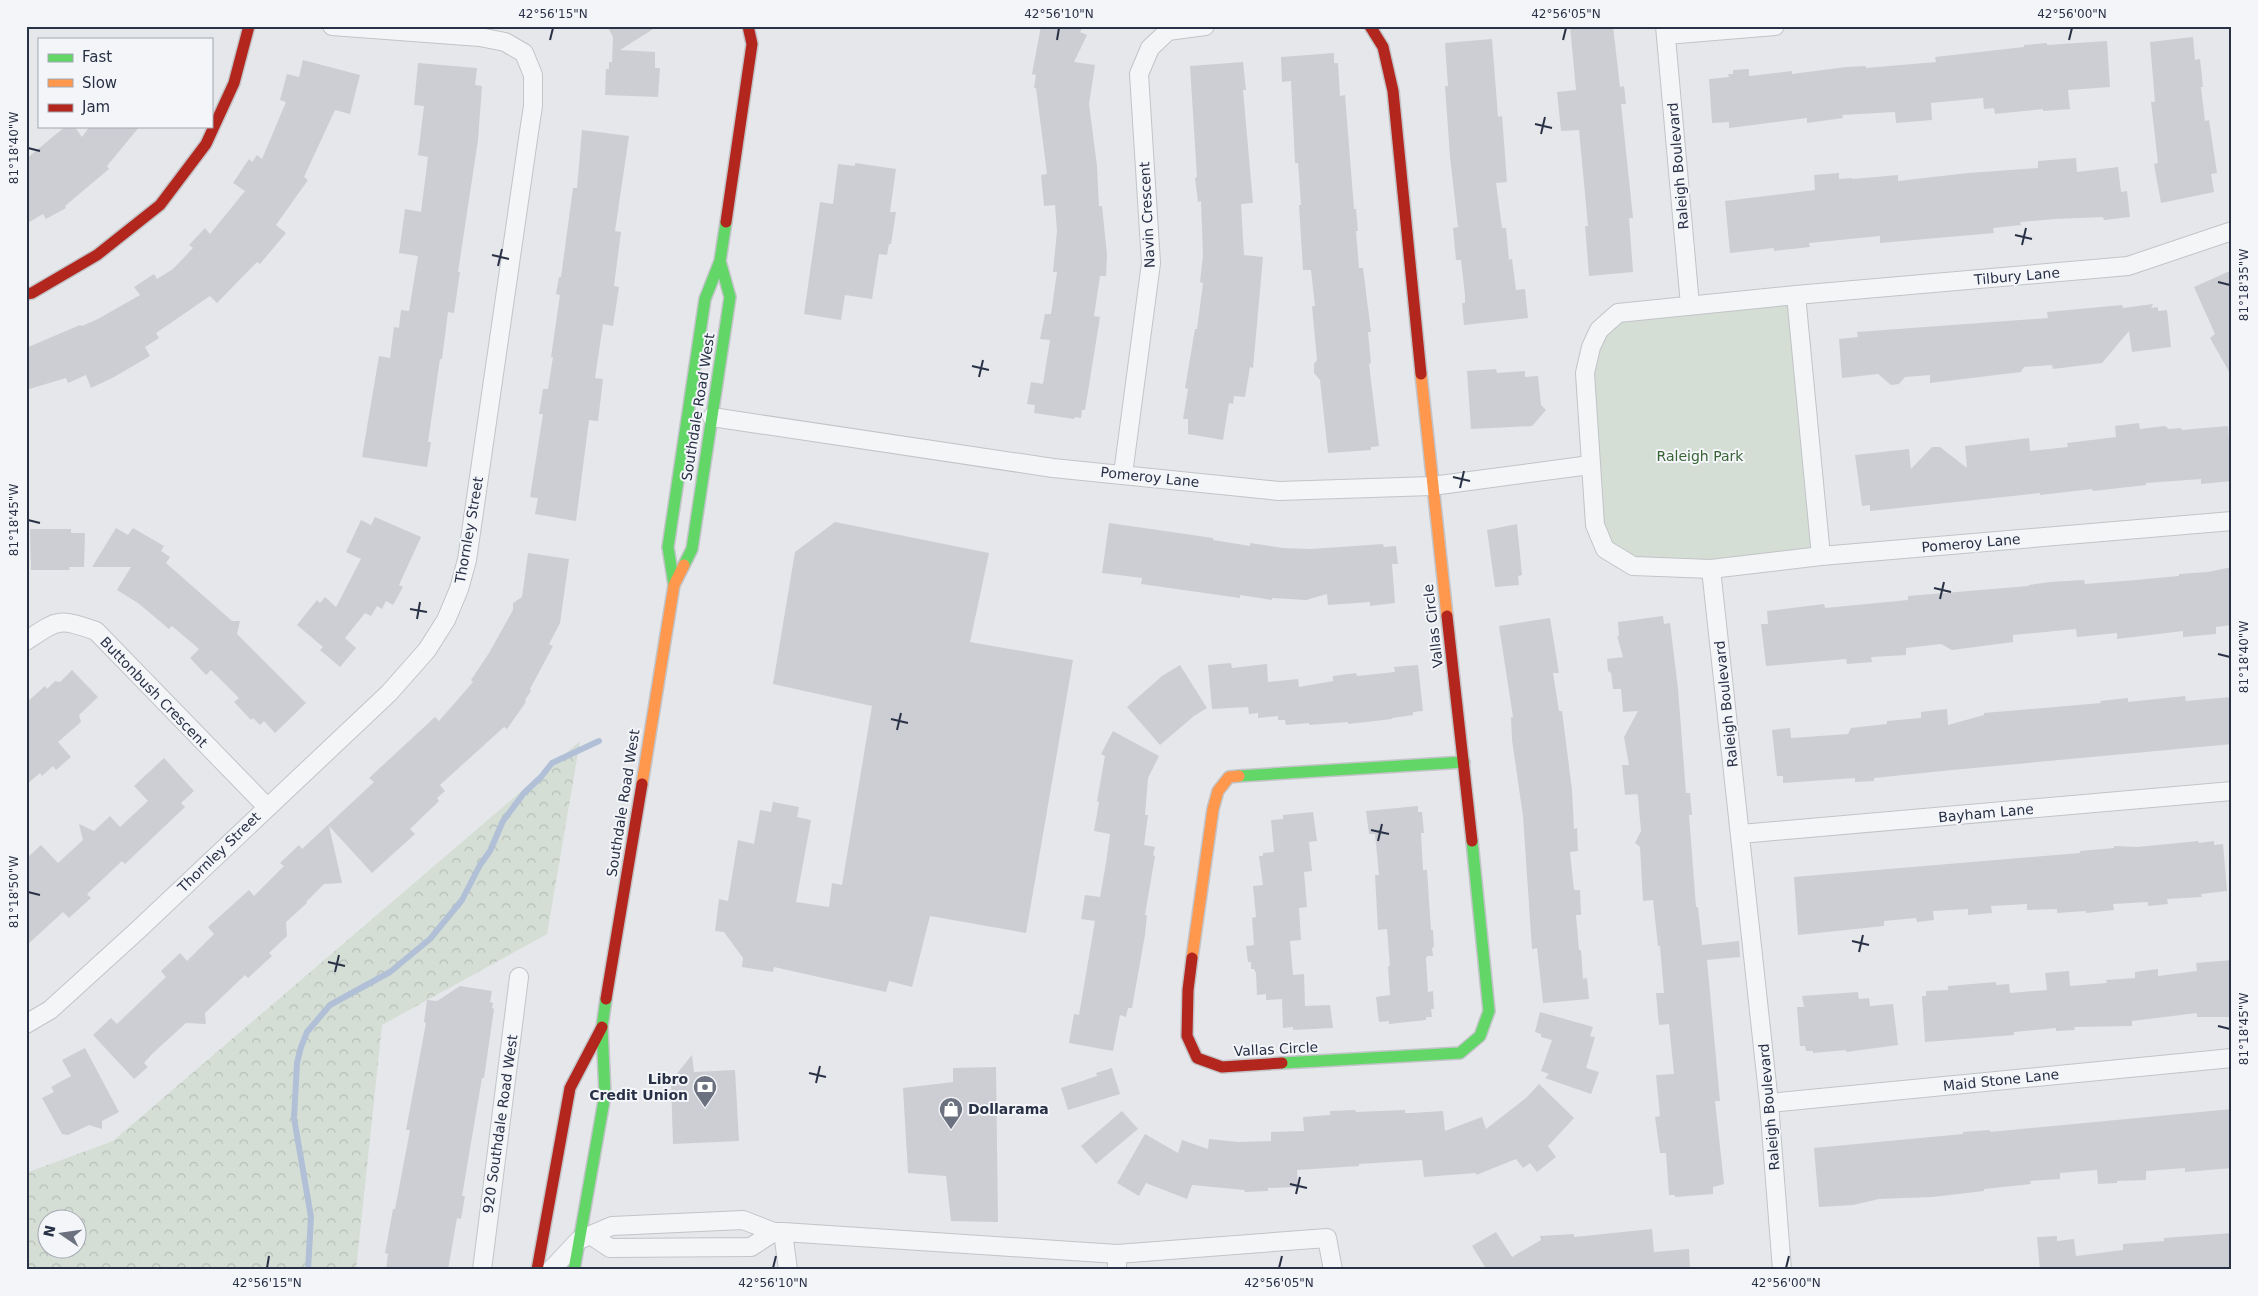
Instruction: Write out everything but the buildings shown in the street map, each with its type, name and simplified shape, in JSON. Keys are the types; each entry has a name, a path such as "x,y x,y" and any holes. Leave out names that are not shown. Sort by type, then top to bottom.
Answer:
{"street":[{"path":"26,294 32,293 97,256 160,205 206,144 234,83 249,26"},
{"name":"Thornley Street","path":"26,1024 50,1010 138,930 389,693 427,650 446,620 459,589 467,560 533,106 533,75 524,53 505,42 480,37 332,26"},
{"name":"Southdale Road West","path":"748,26 752,44"},
{"name":"Southdale Road West","path":"674,585 668,547 705,299 720,261 752,44 762,26"},
{"name":"Navin Crescent","path":"1123,474 1151,263 1139,74 1150,48 1168,32 1205,26"},
{"path":"1370,26 1383,47 1393,91 1432,486"},
{"path":"1666,31 1775,26"},
{"name":"Raleigh Boulevard","path":"1666,31 1690,305"},
{"name":"Tilbury Lane","path":"1796,296 2128,266 2232,231"},
{"name":"Southdale Road West","path":"574,1270 586,1238 605,1095 602,1027 674,585 692,549 730,297 720,261"},
{"path":"1712,569 1633,566 1605,548 1595,525 1585,373 1591,347 1599,330 1618,313 1796,296 1820,556"},
{"name":"Pomeroy Lane","path":"712,417 1053,468 1279,491 1432,486 1590,465"},
{"name":"Vallas Circle","path":"1432,486 1464,762 1489,1011 1480,1036 1460,1053 1222,1067 1197,1058 1186,1036 1188,990 1213,809 1218,791 1229,777 1464,762"},
{"name":"Pomeroy Lane","path":"1712,569 1820,556 2232,521"},
{"name":"Raleigh Boulevard","path":"1712,569 1769,1103 1782,1270"},
{"name":"Buttonbush Crescent","path":"26,641 48,626 66,621 96,631 267,807"},
{"name":"Bayham Lane","path":"1741,834 2232,791"},
{"name":"920 Southdale Road West","path":"482,1270 519,977"},
{"name":"Southdale Road West","path":"537,1270 570,1088 602,1027"},
{"name":"Maid Stone Lane","path":"1769,1103 2232,1058"},
{"path":"551,1270 586,1238 612,1226 743,1220 779,1232 1117,1262 1326,1238 1333,1270"},
{"path":"586,1238 610,1248 750,1247 779,1232"},
{"path":"779,1232 788,1270"}],"green space":[{"name":"Raleigh Park","path":"1796,295 1821,556 1633,566 1605,549 1591,347 1618,313"},
{"path":"580,741 547,934 382,1025 356,1270 26,1270 26,1173 113,1141"}],"waterway":[{"path":"308,1270 311,1217 294,1118 297,1063 307,1032 330,1005 390,972 430,939 462,900 480,865 490,851 503,821 524,793 541,777 552,763 599,741"}],"traffic: fast":[{"path":"674,585 668,547 705,299 720,261 726,222"},
{"path":"684,565 692,549 730,297 720,261"},
{"path":"1239,776 1464,762"},
{"path":"1282,1063 1460,1053 1480,1036 1489,1011 1472,841"},
{"path":"574,1270 605,1095 602,1027 606,999"}],"traffic: slow":[{"path":"1421,374 1447,616"},
{"path":"642,784 674,585 684,565"},
{"path":"1192,958 1213,809 1218,791 1229,777 1239,776"}],"traffic: jam":[{"path":"26,294 32,293 97,255 160,205 206,144 234,83 249,26"},
{"path":"726,222 752,44 748,26"},
{"path":"1370,26 1383,47 1393,91 1421,374"},
{"path":"1447,616 1472,841"},
{"path":"606,999 642,784"},
{"path":"1192,958 1188,990 1187,1036 1197,1058 1222,1067 1282,1063"},
{"path":"537,1270 570,1088 602,1027"}],"place":[{"name":"Libro Credit Union","path":"705,1108"},
{"name":"Dollarama","path":"951,1130"}]}
